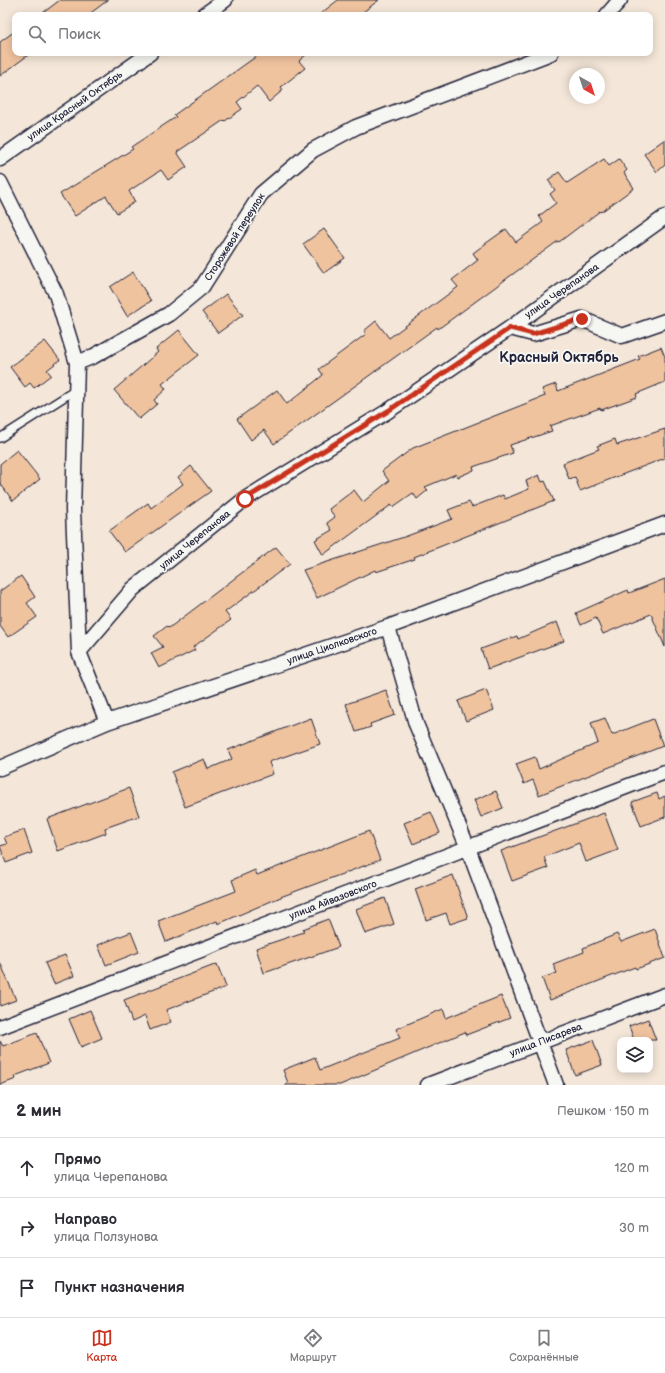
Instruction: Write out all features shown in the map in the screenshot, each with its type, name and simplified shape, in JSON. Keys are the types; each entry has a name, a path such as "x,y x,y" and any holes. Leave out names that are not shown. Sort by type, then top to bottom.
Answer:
{"street":[{"path":"208,12 225,0"},
{"path":"610,12 620,0"},
{"name":"улица Красный Октябрь","path":"0,159 146,56"},
{"name":"Сторожевой переулок","path":"77,363 94,356 169,314 202,287 261,194 313,150 356,128 543,56"},
{"path":"0,182 56,294 77,363 73,510 79,652 107,722"},
{"name":"улица Черепанова","path":"79,652 133,589 245,499 388,411 510,328 665,218"},
{"path":"510,328 533,334 582,319 622,336 665,321"},
{"name":"улица Циолковского","path":"0,768 107,722 388,627 665,524"},
{"path":"388,627 416,724 468,848 556,1085"},
{"name":"улица Айвазовского","path":"0,1027 665,772"},
{"name":"улица Писарева","path":"428,1085 665,995"}],"lane":[{"path":"0,438 77,389"}],"building":[{"path":"60,0 108,0 92,12 44,12"},
{"path":"338,0 379,0 363,12 323,12"},
{"path":"12,33 12,56 27,56 0,76 0,42"},
{"path":"257,56 305,56 299,61 305,68 281,87 283,90 269,102 257,86 237,102 242,109 177,152 187,167 168,180 161,170 129,191 135,202 117,213 106,196 75,216 60,194 133,149 131,147 176,117 174,115"},
{"path":"665,139 665,165 657,172 644,154"},
{"path":"604,159 609,166 619,159 627,170 624,173 634,188 601,212 600,211 559,242 558,241 438,329 437,327 274,444 264,430 251,440 237,419 277,390 287,404 323,375 319,369 366,334 364,331 376,321 389,338 458,287 452,280 478,260 473,253 506,229 516,242 543,222 539,216 556,203 550,194 555,190 548,180 559,172 567,183"},
{"path":"324,229 345,258 324,273 303,244"},
{"path":"133,272 151,301 127,316 110,287"},
{"path":"226,294 243,315 218,333 202,312"},
{"path":"179,330 199,355 162,384 166,389 154,400 157,404 139,419 114,390 158,352 156,349"},
{"path":"45,341 60,360 47,370 51,375 34,388 30,383 25,387 10,367"},
{"path":"661,347 665,357 665,382 636,394 637,397 601,410 600,408 550,426 552,431 510,445 513,453 473,467 474,470 458,477 456,474 425,487 428,490 417,499 413,493 393,507 391,505 323,555 315,540 332,530 327,523 335,517 329,509 354,490 363,502 389,481 382,471 413,448 545,396 542,389 556,384 558,391 640,359 638,356"},
{"path":"665,429 665,458 580,491 575,477 569,479 563,463 599,449 597,446 615,439 617,445"},
{"path":"17,450 40,479 13,501 0,483 0,464"},
{"path":"191,466 211,491 125,552 109,531 148,503 151,508 183,484 178,477"},
{"path":"539,475 542,482 545,481 554,501 414,557 415,559 376,572 375,570 317,598 303,570 407,536 452,519 448,510 469,502 472,507 503,495 505,499 529,489 526,481"},
{"path":"276,547 290,564 225,612 231,620 193,647 195,650 159,668 151,653 163,647 154,636 167,626 169,628"},
{"path":"21,576 35,597 27,603 37,617 8,637 0,626 0,591"},
{"path":"665,579 665,647 651,614 603,634 596,618 581,625 576,613 628,590 629,593"},
{"path":"557,622 564,641 488,669 481,649 517,636 518,639"},
{"path":"386,690 395,715 370,724 371,727 356,732 346,704"},
{"path":"486,690 494,710 466,721 458,701"},
{"path":"311,718 320,744 269,762 273,774 185,807 172,772 204,759 208,769 232,759 228,750"},
{"path":"605,718 612,735 653,719 663,746 539,795 533,780 524,784 516,764 535,757 539,769 598,743 591,723"},
{"path":"129,788 139,816 105,828 106,833 58,851 47,819"},
{"path":"496,791 503,808 481,817 474,800"},
{"path":"657,793 659,799 665,796 665,817 641,826 632,802"},
{"path":"431,812 440,833 413,844 404,823"},
{"path":"604,813 618,850 586,862 579,843 544,857 548,868 512,881 501,851"},
{"path":"24,830 32,853 6,863 0,846 7,844 4,837"},
{"path":"369,831 380,860 283,896 218,924 217,921 166,942 158,921 236,891 232,880 255,870 257,875"},
{"path":"453,875 468,918 450,924 446,913 426,920 415,889"},
{"path":"385,898 394,924 365,934 356,909"},
{"path":"328,919 339,947 264,973 256,948 304,932 303,929"},
{"path":"655,929 665,958 636,969 635,967 550,1000 542,978 557,973 553,964 584,952 583,948 617,934 621,942"},
{"path":"131,932 139,952 106,965 98,945"},
{"path":"65,955 74,976 54,984 45,963"},
{"path":"0,962 16,1000 0,1006"},
{"path":"217,964 226,987 166,1010 171,1022 150,1030 145,1016 132,1022 124,1000"},
{"path":"501,996 510,1018 466,1035 465,1032 340,1085 285,1085 288,1083 283,1070 315,1057 320,1070 400,1038 396,1029 443,1009 446,1018"},
{"path":"90,1010 102,1038 81,1047 69,1019"},
{"path":"648,1019 656,1040 653,1040 653,1037 633,1037 629,1026"},
{"path":"37,1033 49,1063 15,1076 16,1079 0,1085 0,1041 3,1046"},
{"path":"593,1040 602,1065 575,1075 566,1050"}],"district":[{"name":"Красный Октябрь","path":"559,357"}],"route":[{"path":"245,499 388,411 510,328 533,334 582,319"}]}
